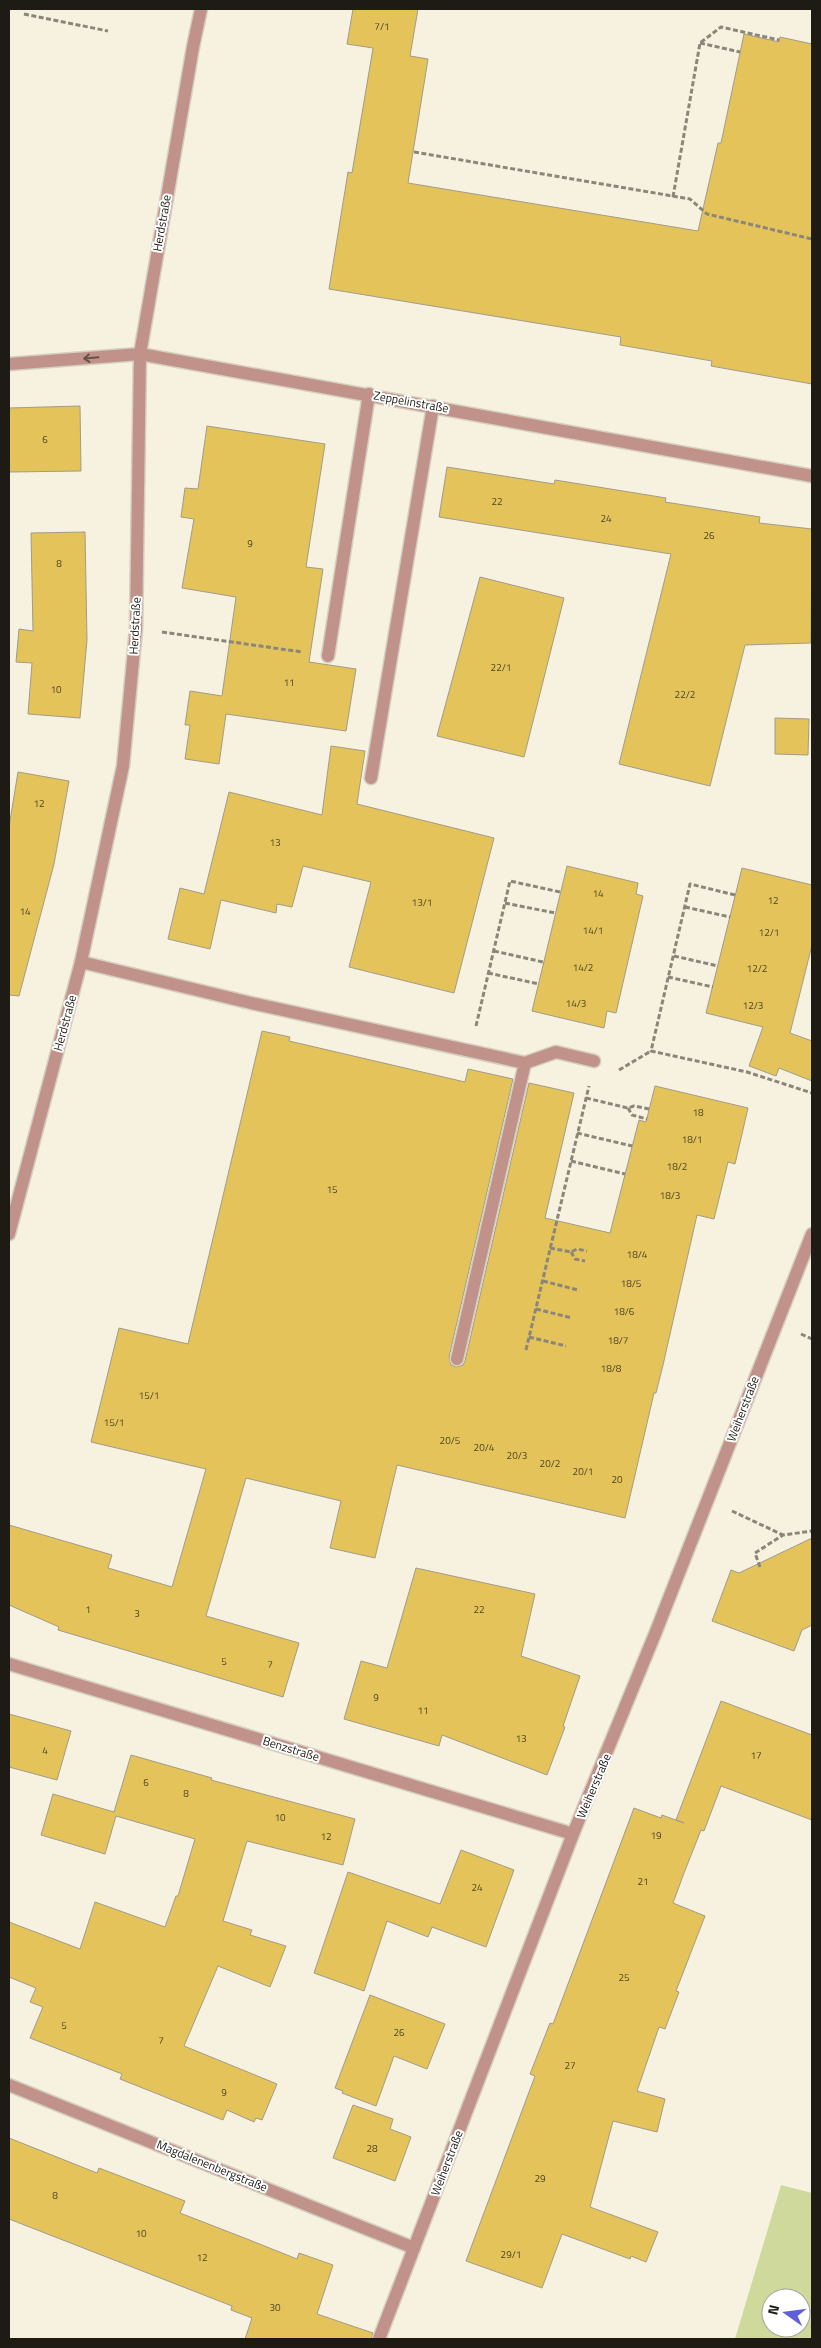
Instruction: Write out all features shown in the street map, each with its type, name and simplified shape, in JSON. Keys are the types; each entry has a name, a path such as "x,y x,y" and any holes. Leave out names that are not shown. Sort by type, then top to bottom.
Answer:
{"street":[{"name":"Herdstraße","path":"9,1234 81,962 123,766 136,628 140,354 201,9"},
{"name":"Zeppelinstraße","path":"9,364 140,354 369,394 812,476"},
{"path":"328,656 369,394"},
{"path":"371,778 433,406"},
{"path":"81,962 251,1004 525,1063 556,1052 594,1064"},
{"path":"457,1359 525,1063"},
{"name":"Weiherstraße","path":"379,2339 573,1834 812,1234"},
{"name":"Benzstraße","path":"9,1664 573,1834"},
{"name":"Magdalenenbergstraße","path":"9,2085 414,2248"}],"path":[{"path":"24,14 108,31"},
{"path":"673,197 700,43 721,27 779,40"},
{"path":"700,43 740,52"},
{"path":"414,152 690,199 707,214 812,239"},
{"path":"136,628 328,656"},
{"path":"470,1050 510,881 560,892"},
{"path":"651,1051 690,884 735,895"},
{"path":"505,903 555,913"},
{"path":"685,907 730,916"},
{"path":"494,951 543,962"},
{"path":"674,956 718,966"},
{"path":"488,973 539,984"},
{"path":"668,977 713,987"},
{"path":"526,1350 594,1064 616,1071 651,1051 747,1072 812,1093"},
{"path":"586,1098 628,1108 634,1106 649,1109"},
{"path":"628,1108 632,1115 647,1119"},
{"path":"577,1133 632,1146"},
{"path":"571,1161 625,1174"},
{"path":"550,1248 571,1252 577,1249 587,1251"},
{"path":"571,1252 575,1259 585,1261"},
{"path":"543,1281 578,1290"},
{"path":"536,1309 572,1318"},
{"path":"529,1337 566,1346"},
{"path":"707,1499 783,1535"},
{"path":"760,1567 755,1553 783,1535 812,1531"}],"green space":[{"path":"781,2185 812,2193 812,2339 735,2339"}],"building":[{"path":"353,9 418,9 410,56 428,59 408,183 698,231 718,143 721,143 744,34 779,42 780,37 812,44 812,384 711,366 712,361 620,345 621,337 329,289 348,172 352,173 373,48 347,44"},
{"path":"80,406 81,471 9,472 9,408"},
{"path":"207,426 325,444 306,567 323,569 309,662 356,669 346,731 226,714 219,764 185,759 190,725 185,725 190,691 222,696 236,597 182,588 194,519 181,517 185,488 198,489"},
{"path":"447,467 554,484 555,480 666,498 665,502 760,517 759,523 812,529 811,643 745,645 710,786 619,764 671,554 439,517"},
{"path":"85,532 87,640 80,718 28,714 32,663 16,662 19,629 33,631 31,533"},
{"path":"480,577 564,598 524,757 437,736"},
{"path":"775,718 809,719 808,755 775,754"},
{"path":"331,746 365,751 357,804 494,838 454,993 349,967 371,882 303,866 292,907 277,904 276,913 221,900 210,949 168,939 180,888 204,894 229,792 322,815"},
{"path":"18,772 69,781 54,864 19,996 9,995 9,827"},
{"path":"567,866 638,883 636,894 643,896 616,1013 607,1011 604,1028 532,1011"},
{"path":"742,868 812,885 812,945 790,1033 812,1041 812,1081 779,1068 776,1076 749,1066 763,1027 706,1013"},
{"path":"262,1031 290,1037 289,1041 465,1082 468,1069 513,1079 449,1357 451,1365 456,1367 463,1365 465,1361 529,1083 574,1093 545,1218 610,1233 639,1120 646,1122 655,1086 748,1108 735,1164 728,1162 714,1219 697,1215 663,1365 656,1393 654,1393 625,1518 397,1465 375,1558 330,1548 341,1501 246,1478 206,1616 299,1643 283,1697 58,1630 59,1627 9,1605 9,1525 112,1555 108,1568 172,1587 206,1469 91,1442 119,1328 188,1344"},
{"path":"812,1538 812,1625 802,1630 794,1651 712,1621 731,1570 739,1573"},
{"path":"416,1568 535,1594 521,1656 580,1676 563,1726 565,1727 547,1775 442,1735 439,1746 344,1719 361,1661 387,1668"},
{"path":"721,1701 812,1735 812,1820 721,1786 704,1831 701,1830 684,1873 673,1903 705,1916 676,1991 679,1992 665,2029 659,2027 637,2091 665,2099 657,2132 613,2121 590,2207 658,2232 646,2262 631,2256 630,2259 562,2234 542,2288 466,2261 535,2076 530,2074 550,2023 553,2024 634,1808 661,1818 662,1815 684,1823 676,1820"},
{"path":"9,1714 71,1731 57,1780 9,1767"},
{"path":"131,1755 212,1778 211,1780 355,1819 343,1865 247,1841 223,1921 252,1930 250,1935 286,1946 270,1987 218,1966 184,2046 277,2084 262,2120 256,2118 254,2122 227,2110 223,2120 120,2079 122,2074 30,2038 43,2007 30,2002 36,1988 9,1977 9,1922 80,1949 95,1902 165,1927 176,1896 178,1896 195,1839 116,1816 105,1854 41,1835 53,1794 114,1812"},
{"path":"461,1850 514,1870 486,1947 432,1927 428,1937 387,1921 364,1991 314,1973 348,1872 440,1904"},
{"path":"370,1995 445,2024 427,2069 394,2056 376,2106 342,2093 343,2091 335,2088"},
{"path":"353,2105 393,2119 390,2129 411,2137 395,2181 333,2158"},
{"path":"9,2138 97,2173 99,2168 185,2201 180,2213 297,2259 299,2253 333,2265 317,2314 373,2333 371,2339 245,2339 252,2318 231,2310 232,2306 9,2219"}]}
